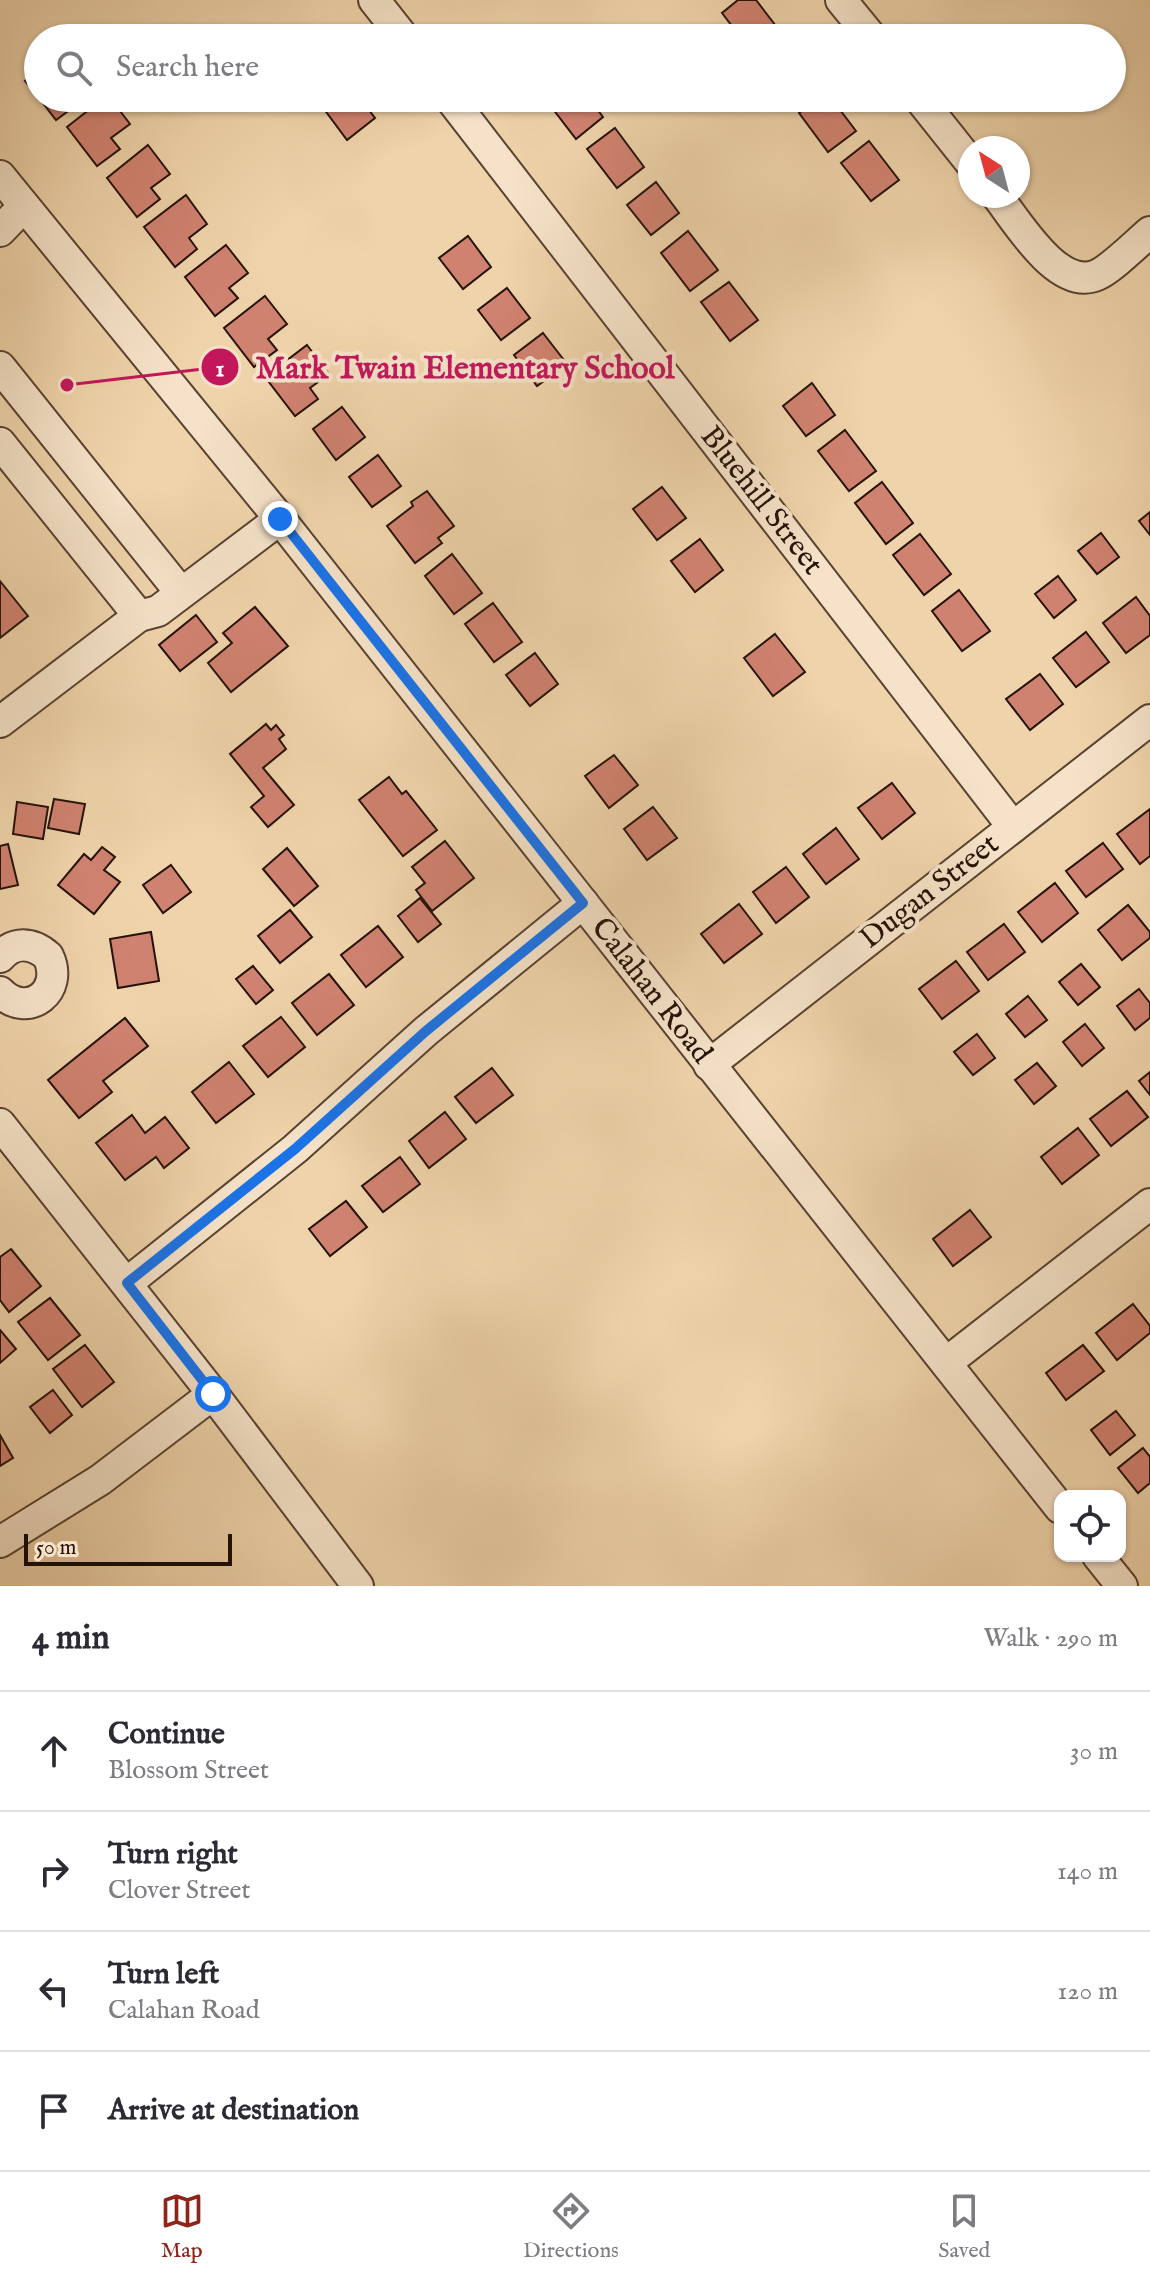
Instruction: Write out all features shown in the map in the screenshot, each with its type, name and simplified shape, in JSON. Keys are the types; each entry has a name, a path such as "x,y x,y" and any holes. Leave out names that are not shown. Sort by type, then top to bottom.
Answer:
{"street":[{"path":"374,0 393,24"},
{"path":"841,0 861,24"},
{"name":"Bluehill Street","path":"461,112 1013,827"},
{"path":"930,112 958,147"},
{"name":"Calahan Road","path":"0,176 280,519 1054,1500"},
{"path":"0,231 24,206"},
{"path":"1006,208 1051,265 1072,277 1096,276 1150,232"},
{"path":"0,367 181,593"},
{"path":"0,443 139,616"},
{"path":"0,722 139,616 158,611 280,519"},
{"name":"Dugan Street","path":"709,1065 1150,720"},
{"path":"127,1283 295,1149 426,1031 583,903"},
{"path":"0,957 11,947 31,945 48,956 53,974 47,992 32,1002 14,1002 0,992"},
{"path":"0,1124 127,1283 358,1586"},
{"path":"946,1363 1150,1204"},
{"path":"0,1542 100,1480 213,1394"},
{"path":"1103,1562 1122,1586"}],"building":[{"path":"738,0 756,0 774,24 730,24 722,13"},
{"path":"50,112 67,112 56,120"},
{"path":"86,112 121,112 130,124 111,138 120,149 97,166 67,127"},
{"path":"326,112 370,112 375,118 347,140"},
{"path":"555,112 599,112 603,117 576,139"},
{"path":"842,112 856,131 828,152 799,113"},
{"path":"615,128 644,167 617,188 587,149"},
{"path":"869,141 899,180 871,201 841,163"},
{"path":"148,145 170,174 151,188 160,199 137,217 107,178"},
{"path":"656,182 679,213 651,235 627,205"},
{"path":"186,195 207,224 189,238 197,249 175,267 144,227"},
{"path":"688,231 718,270 690,291 661,253"},
{"path":"468,236 491,267 463,289 439,258"},
{"path":"226,245 248,273 229,288 238,298 215,316 185,277"},
{"path":"729,282 758,320 730,341 701,302"},
{"path":"507,288 530,318 501,340 478,310"},
{"path":"265,296 287,324 268,339 277,350 254,367 224,328"},
{"path":"543,333 567,364 537,386 514,355"},
{"path":"307,345 329,374 310,388 318,399 295,416 265,377"},
{"path":"812,383 835,415 806,436 783,406"},
{"path":"342,407 365,437 336,460 313,429"},
{"path":"845,430 876,471 849,491 818,451"},
{"path":"378,455 401,486 372,507 349,477"},
{"path":"882,482 913,523 886,544 855,503"},
{"path":"662,487 686,518 657,540 633,509"},
{"path":"427,491 454,526 438,538 442,543 415,563 387,526"},
{"path":"1150,512 1150,535 1139,521"},
{"path":"1101,533 1119,557 1097,574 1078,551"},
{"path":"920,534 951,574 924,595 893,555"},
{"path":"700,539 723,570 695,592 671,561"},
{"path":"452,554 482,593 454,614 425,576"},
{"path":"1058,576 1076,600 1054,618 1035,594"},
{"path":"0,581 28,616 0,638"},
{"path":"959,590 990,631 962,651 932,611"},
{"path":"1136,597 1150,616 1150,635 1126,653 1103,623"},
{"path":"493,603 522,642 494,662 465,624"},
{"path":"255,607 288,646 231,692 208,663 232,643 223,633"},
{"path":"196,615 217,642 180,671 159,645"},
{"path":"1086,632 1109,662 1076,687 1053,658"},
{"path":"775,634 805,672 773,696 744,658"},
{"path":"535,653 558,684 530,706 506,675"},
{"path":"1040,674 1063,704 1030,730 1006,699"},
{"path":"266,724 271,730 276,725 284,735 279,739 286,749 263,768 294,805 268,827 251,807 264,796 230,754"},
{"path":"614,755 638,785 609,808 585,776"},
{"path":"389,777 402,794 406,791 437,830 403,856 359,800"},
{"path":"892,783 915,813 882,839 858,808"},
{"path":"54,799 85,804 79,834 48,828"},
{"path":"17,802 48,807 43,839 13,834"},
{"path":"653,807 677,838 647,860 624,829"},
{"path":"1150,809 1150,856 1140,864 1117,834"},
{"path":"836,828 859,859 826,884 803,854"},
{"path":"445,841 474,878 432,911 416,890 425,883 412,867"},
{"path":"1103,843 1123,869 1086,897 1066,871"},
{"path":"8,844 18,885 0,889 0,846"},
{"path":"102,847 115,857 104,870 120,882 94,914 58,885 84,854 91,860"},
{"path":"287,848 318,886 294,906 263,869"},
{"path":"171,865 191,892 163,913 143,885"},
{"path":"786,867 809,897 776,923 753,892"},
{"path":"1055,883 1078,913 1042,942 1018,912"},
{"path":"420,898 441,924 418,942 398,916"},
{"path":"739,904 762,934 724,963 701,934"},
{"path":"1128,905 1150,932 1150,938 1122,960 1098,930"},
{"path":"290,910 312,937 280,963 258,936"},
{"path":"1004,924 1025,952 988,980 967,952"},
{"path":"378,926 403,957 366,987 341,955"},
{"path":"151,932 159,981 118,988 110,939"},
{"path":"956,961 979,991 942,1019 919,989"},
{"path":"1081,964 1100,987 1078,1005 1059,982"},
{"path":"253,966 273,990 256,1004 236,979"},
{"path":"329,974 354,1005 317,1035 292,1003"},
{"path":"1139,989 1150,1003 1150,1018 1135,1030 1117,1006"},
{"path":"1028,996 1047,1020 1025,1037 1006,1014"},
{"path":"281,1017 305,1047 268,1077 243,1046"},
{"path":"125,1018 148,1046 103,1081 112,1092 79,1118 48,1080"},
{"path":"1085,1024 1104,1048 1082,1066 1063,1042"},
{"path":"977,1034 995,1058 973,1075 954,1052"},
{"path":"229,1062 254,1094 216,1123 192,1092"},
{"path":"1037,1063 1056,1086 1034,1104 1015,1080"},
{"path":"492,1068 513,1095 476,1123 455,1097"},
{"path":"1150,1072 1150,1095 1139,1081"},
{"path":"1127,1091 1148,1117 1111,1146 1090,1119"},
{"path":"445,1112 466,1139 429,1168 409,1141"},
{"path":"132,1115 145,1133 165,1117 189,1148 164,1168 156,1157 125,1180 96,1143"},
{"path":"1078,1128 1099,1155 1062,1184 1041,1157"},
{"path":"400,1157 420,1184 383,1212 362,1186"},
{"path":"346,1201 367,1227 330,1256 309,1229"},
{"path":"970,1210 991,1237 953,1266 933,1239"},
{"path":"11,1249 41,1286 9,1312 0,1300 0,1257"},
{"path":"50,1298 80,1335 48,1360 18,1322"},
{"path":"1133,1304 1150,1326 1150,1333 1117,1360 1096,1333"},
{"path":"0,1330 16,1349 0,1363"},
{"path":"85,1345 114,1382 82,1407 53,1369"},
{"path":"1083,1345 1104,1371 1066,1400 1046,1373"},
{"path":"53,1390 72,1415 50,1433 30,1407"},
{"path":"1116,1411 1135,1435 1110,1455 1091,1430"},
{"path":"0,1435 13,1458 0,1466"},
{"path":"1143,1448 1150,1457 1150,1483 1138,1493 1118,1468"}],"place":[{"name":"Mark Twain Elementary School","path":"67,385"}],"route":[{"path":"213,1394 127,1283 295,1149 426,1031 583,903 280,519"}]}
